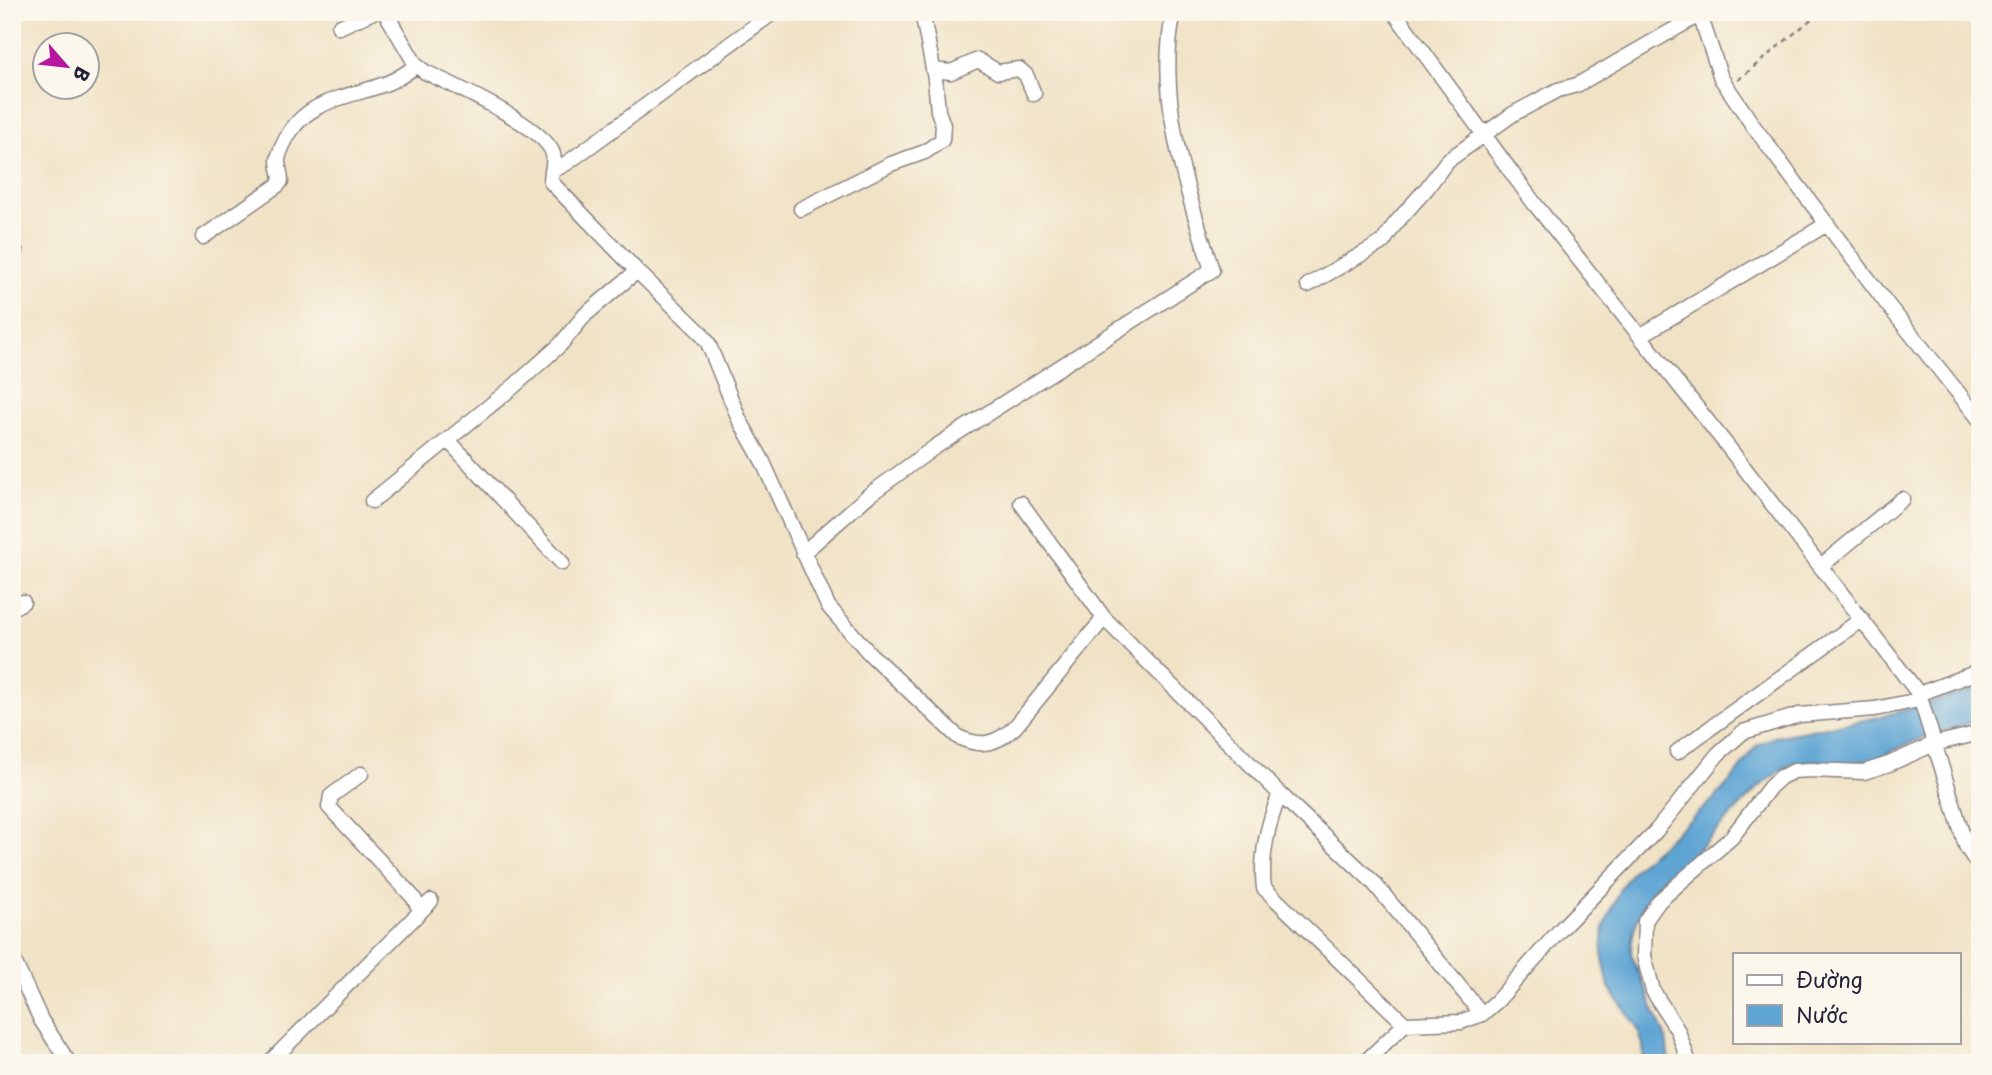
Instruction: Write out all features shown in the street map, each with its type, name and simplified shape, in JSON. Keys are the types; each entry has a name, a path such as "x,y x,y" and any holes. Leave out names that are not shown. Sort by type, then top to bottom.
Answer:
{"street":[{"path":"339,27 373,12"},
{"path":"385,12 416,65 498,108 546,143 553,153 551,182 700,332 708,343 739,419 762,460 828,606 870,654 958,737 971,743 986,743 1003,738 1104,618"},
{"path":"552,171 567,163 774,12"},
{"path":"801,209 891,164 925,152 942,140 943,125 938,111 922,12"},
{"path":"803,553 869,495 935,447 1212,270 1182,174 1170,92 1169,43 1174,12"},
{"path":"1394,12 1534,203 1821,566 1919,697 1966,846 1980,868"},
{"path":"1308,285 1383,242 1447,161 1484,135 1522,109 1558,90 1577,85 1699,14 1721,78 1728,89 1886,304 1980,420"},
{"path":"933,70 951,72 978,60 998,72 1019,69 1026,75 1034,94"},
{"path":"203,237 278,185 281,181 280,152 292,127 305,114 328,100 351,96 401,76 416,65"},
{"path":"1640,335 1827,224"},
{"path":"372,501 551,354 585,315 637,271"},
{"path":"448,440 562,563"},
{"path":"1821,566 1902,499"},
{"path":"1021,503 1104,618 1280,794 1373,882 1482,1014"},
{"path":"1676,752 1862,619"},
{"path":"1364,1063 1405,1024 1461,1022 1482,1014 1497,1001 1561,929 1656,831 1718,754 1743,732 1799,715 1875,709 1919,697 1980,671"},
{"path":"1689,1063 1678,1031 1653,992 1643,956 1645,921 1651,910 1732,836 1770,786 1781,777 1794,771 1810,770 1864,772 1889,764 1934,743 1980,733"},
{"path":"269,1063 425,905 413,897 329,807 331,796 360,774"},
{"path":"1280,794 1268,832 1262,870 1264,888 1405,1024"},
{"path":"12,957 17,979 69,1063"}],"path":[{"path":"1728,89 1820,12"}],"water":[{"path":"1980,688 1980,720 1923,737 1862,765 1811,761 1792,763 1761,785 1644,904 1634,928 1631,954 1666,1039 1669,1063 1644,1063 1643,1045 1638,1029 1609,987 1602,954 1604,927 1620,889 1635,868 1714,799 1756,746 1774,737 1880,717"}]}
